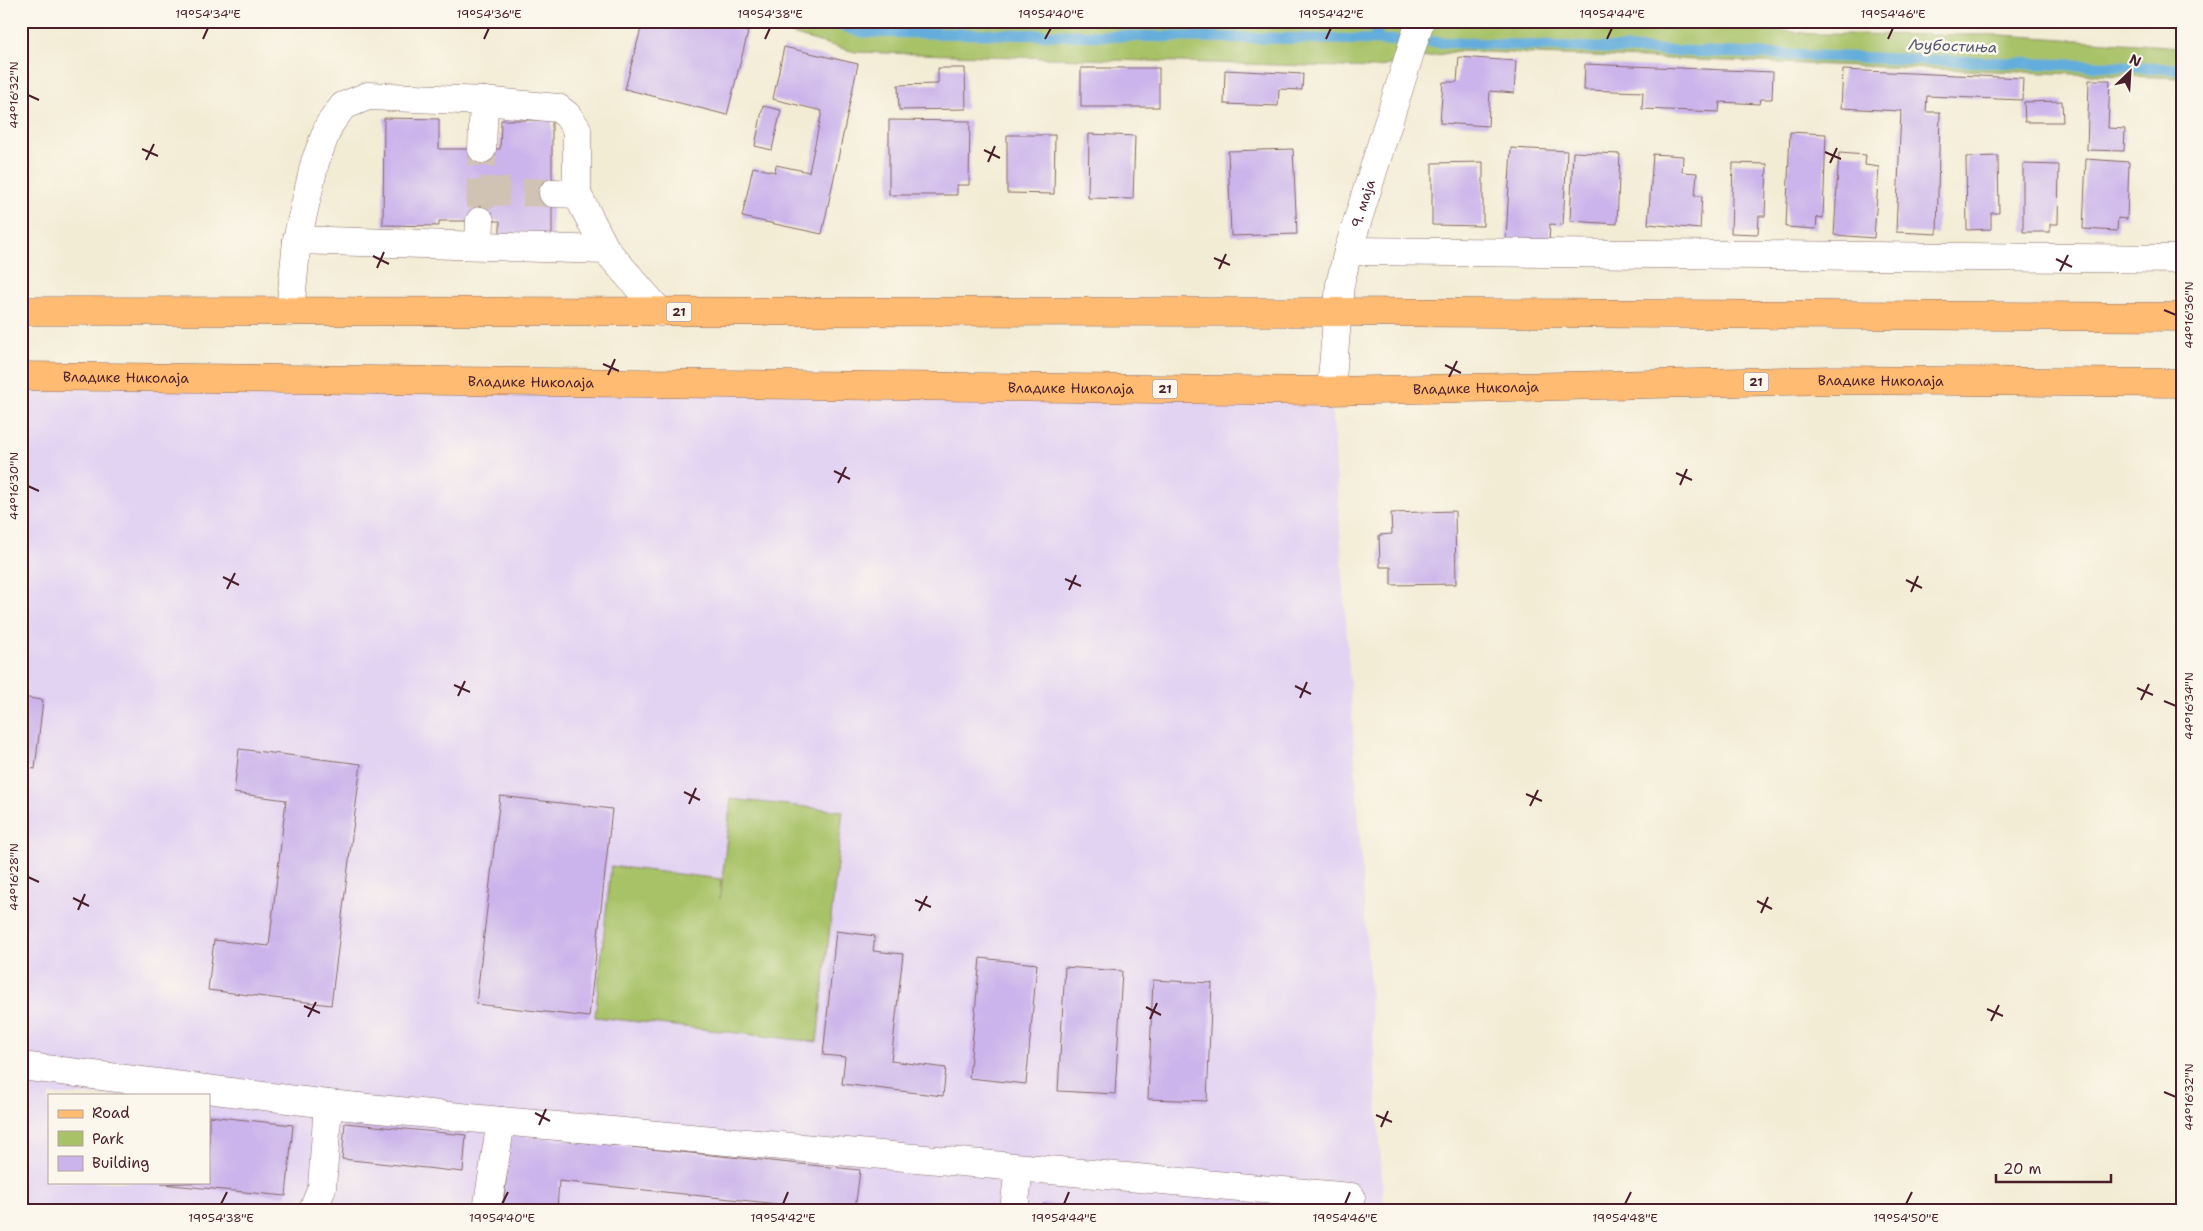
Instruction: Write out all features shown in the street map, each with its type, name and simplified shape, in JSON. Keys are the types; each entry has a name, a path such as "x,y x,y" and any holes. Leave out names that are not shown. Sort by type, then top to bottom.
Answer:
{"main road":[{"name":"21","path":"21,311 1338,312 2182,317"},
{"name":"Владике Николаја","path":"21,376 1331,391 1833,380 2182,383"}],"street":[{"name":"9. маја","path":"1331,391 1340,284 1348,251 1420,21"},
{"path":"290,312 297,240 315,162 329,125 343,106 368,96 484,101 558,108 567,115 577,129 565,193 606,250 660,312"},
{"path":"482,149 484,101"},
{"path":"297,240 480,233 606,250"},
{"path":"1348,251 2182,259"},
{"path":"21,1066 328,1104 1351,1197"},
{"path":"313,1210 322,1188 328,1104"},
{"path":"487,1210 501,1121"},
{"path":"1014,1210 1019,1168"}],"shaded area":[{"path":"21,376 1331,391 1384,1210 21,1210"}],"green space":[{"path":"746,21 1687,21 1813,34 2003,35 2182,47 2182,78 1457,51 1375,68 855,52"},
{"path":"731,799 843,811 817,1042 595,1017 611,866 721,879 720,899"}],"building":[{"path":"643,21 706,21 748,32 727,115 625,89"},
{"path":"784,47 858,64 822,234 742,217 753,167 775,172 776,165 809,172 822,111 773,99"},
{"path":"1459,57 1516,61 1514,93 1490,91 1488,126 1440,123 1443,82 1457,82"},
{"path":"1585,64 1773,72 1772,99 1761,99 1760,104 1720,102 1719,112 1642,109 1643,92 1584,90"},
{"path":"938,68 965,68 966,109 899,110 898,85 938,84"},
{"path":"1081,68 1159,68 1159,107 1081,107"},
{"path":"1225,70 1303,74 1302,90 1279,89 1278,106 1224,104"},
{"path":"1843,70 2023,78 2022,100 1927,96 1926,112 1940,112 1937,234 1896,232 1901,111 1841,108"},
{"path":"2089,80 2110,80 2108,128 2125,129 2124,151 2087,150"},
{"path":"2062,101 2063,122 2025,122 2024,102"},
{"path":"763,106 781,110 772,150 755,146"},
{"path":"384,118 439,119 439,149 500,149 501,120 552,120 552,240 500,241 500,221 439,221 439,226 383,225"},
{"path":"889,120 970,121 969,185 957,185 957,195 889,195"},
{"path":"1790,132 1826,134 1823,218 1817,217 1816,229 1786,227"},
{"path":"1089,134 1135,136 1133,199 1088,198"},
{"path":"1007,135 1055,135 1054,194 1007,193"},
{"path":"1511,148 1567,151 1563,225 1550,224 1549,242 1506,240"},
{"path":"1293,149 1297,234 1231,236 1228,151"},
{"path":"1573,152 1620,154 1617,224 1570,221"},
{"path":"1839,153 1866,155 1865,165 1879,167 1874,238 1834,235"},
{"path":"1653,154 1683,156 1682,172 1697,173 1695,196 1702,196 1700,229 1648,224"},
{"path":"1998,156 1999,213 1991,213 1991,229 1967,230 1966,157"},
{"path":"2086,159 2129,162 2127,219 2118,218 2117,231 2083,229"},
{"path":"1483,162 1483,226 1432,225 1432,163"},
{"path":"1733,163 1767,164 1765,216 1759,216 1758,234 1731,233"},
{"path":"2023,164 2059,165 2058,224 2050,224 2050,232 2023,232"},
{"path":"2180,181 2182,181 2182,235 2178,234"},
{"path":"1455,511 1456,584 1391,585 1391,567 1380,567 1379,535 1392,534 1391,513"},
{"path":"21,697 43,700 35,769 21,767"},
{"path":"239,749 361,764 331,1005 208,990 214,940 269,946 286,800 234,793"},
{"path":"500,796 612,809 589,1017 476,1004"},
{"path":"836,931 875,936 873,951 903,954 891,1061 946,1068 943,1096 842,1084 845,1057 823,1055"},
{"path":"980,958 1037,964 1026,1084 969,1078"},
{"path":"1065,967 1122,971 1115,1094 1058,1091"},
{"path":"1153,980 1212,983 1207,1101 1148,1099"},
{"path":"210,1116 293,1125 286,1196 161,1184 210,1184"},
{"path":"345,1123 466,1135 463,1172 342,1159"},
{"path":"511,1135 860,1170 855,1210 836,1210 559,1181 557,1210 503,1210"},
{"path":"1043,1204 1085,1208 1085,1210 1043,1210"}],"waterway":[{"name":"Љубостиња","path":"826,21 862,32 1379,40 2182,69"},
{"path":"1372,21 1379,40"}],"tunnel":[{"path":"480,208 482,149"},
{"path":"481,191 553,193"}]}
